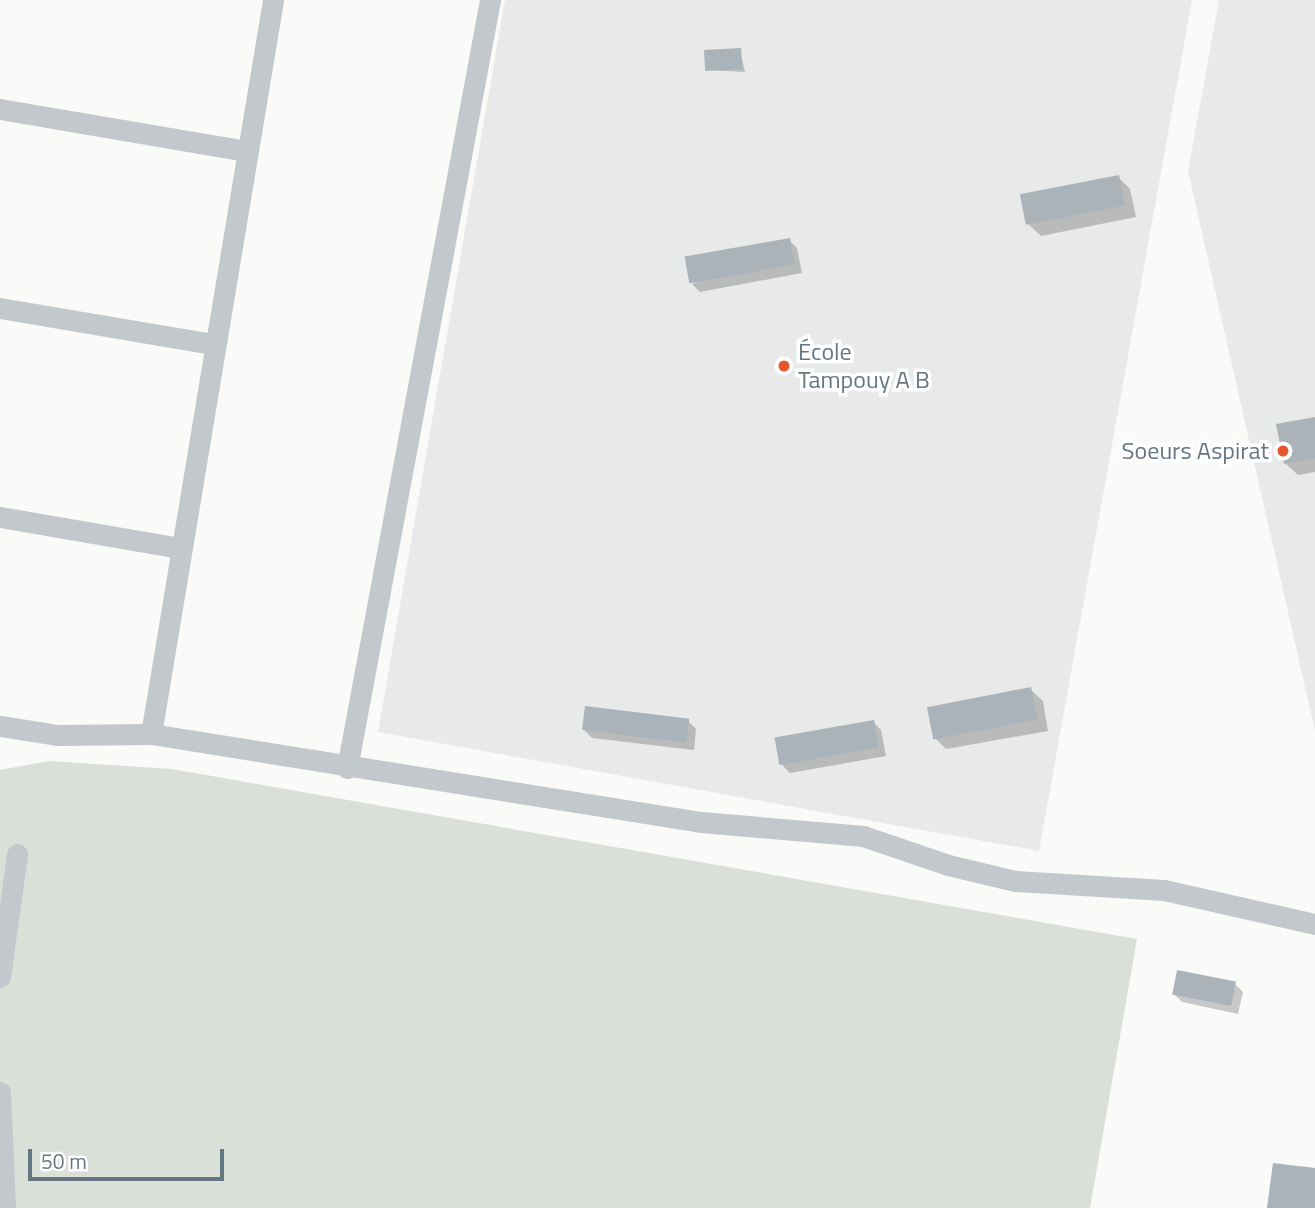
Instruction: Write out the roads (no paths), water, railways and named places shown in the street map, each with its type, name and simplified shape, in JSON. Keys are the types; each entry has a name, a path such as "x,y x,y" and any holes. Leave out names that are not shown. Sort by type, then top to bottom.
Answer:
{"street":[{"path":"151,734 245,151 273,0"},
{"path":"347,768 490,0"},
{"path":"0,109 245,151"},
{"path":"0,308 213,344"},
{"path":"0,517 180,548"},
{"path":"0,726 58,736"},
{"path":"0,742 58,736 151,734 347,768 701,822 863,836 948,865 1015,881 1164,890 1315,924"},
{"path":"0,977 17,854"},
{"path":"0,1092 5,1208"}],"place":[{"name":"École Tampouy A B","path":"784,366"},
{"name":"Soeurs Aspirat","path":"1283,451"}]}
